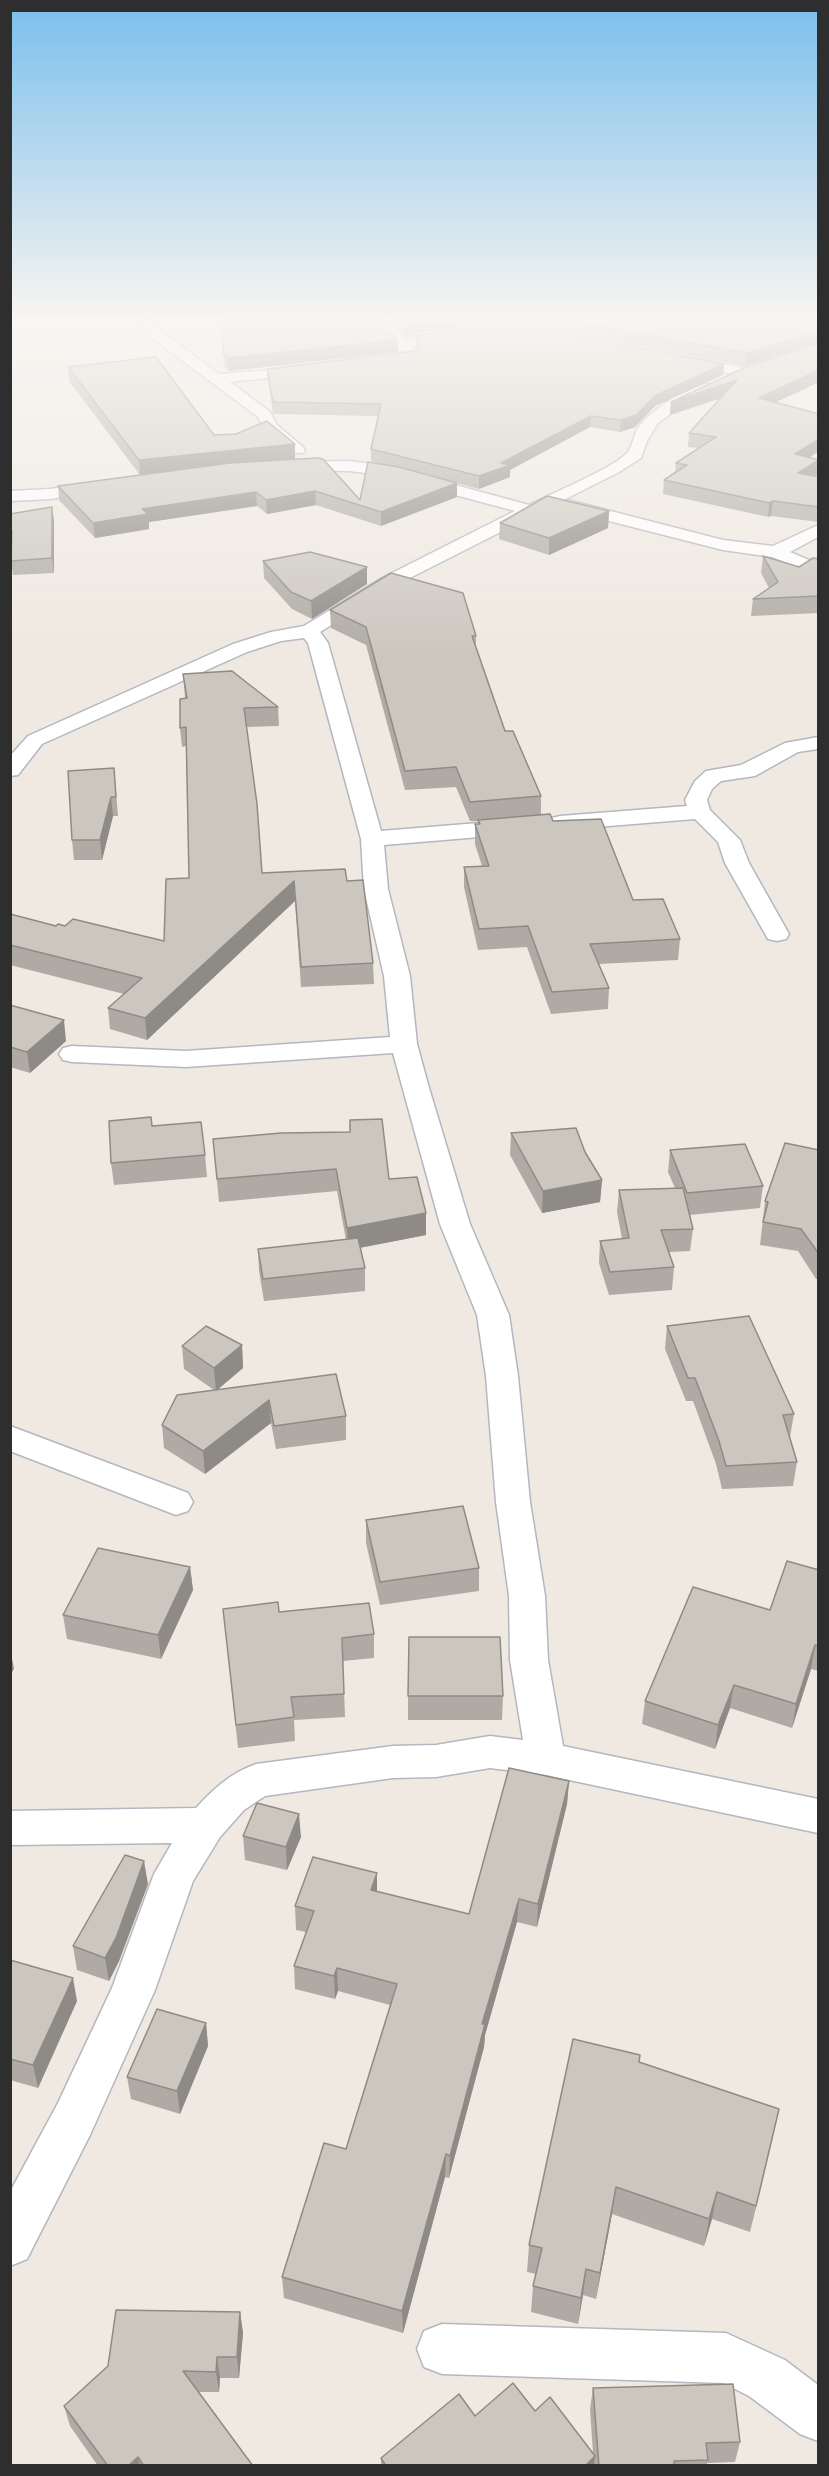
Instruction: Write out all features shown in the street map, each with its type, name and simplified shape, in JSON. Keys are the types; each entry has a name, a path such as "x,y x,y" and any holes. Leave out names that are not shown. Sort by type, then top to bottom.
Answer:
{"street":[{"path":"273,430 315,465"},
{"path":"10,770 35,740 240,648 278,636 309,631 388,582 547,500 613,469 635,455 639,438 645,430"},
{"path":"269,467 315,465 382,470 529,510"},
{"path":"10,496 50,494 117,484"},
{"path":"547,500 723,545 776,552 819,570"},
{"path":"776,552 819,530"},
{"path":"309,631 318,643 372,839 376,889 397,976 404,1044 455,1224 493,1315 502,1376 513,1502 527,1596 529,1660 546,1759"},
{"path":"777,934 737,863 729,840 700,812 696,800 702,786 714,776 747,771 792,747 819,743"},
{"path":"372,839 700,812"},
{"path":"72,1054 186,1059 404,1044"},
{"path":"10,1438 176,1502"},
{"path":"10,2242 74,2119 133,1990 175,1874 206,1825 230,1798 256,1780 393,1762 436,1761 490,1752 546,1759 819,1816"},
{"path":"10,1828 206,1825"},
{"path":"442,2349 726,2358 767,2378 819,2416"}],"building":[{"path":"116,430 210,430 214,435 236,434 247,430 277,430 295,444 139,460"},
{"path":"375,430 565,430 501,463 510,465 479,476 371,449"},
{"path":"692,430 819,430 819,439 795,454 819,460 798,473 819,477 819,507 773,501 769,503 664,480 687,465 676,463 716,437 689,433"},
{"path":"323,459 360,500 368,462 399,467 457,483 381,512 315,491 266,500 256,492 142,509 148,514 93,523 58,486 230,463"},
{"path":"547,496 609,511 549,538 500,523"},
{"path":"52,507 52,558 11,561 10,514"},
{"path":"310,552 367,567 311,601 291,592 263,561"},
{"path":"763,556 799,567 813,558 819,559 819,596 753,599 778,582"},
{"path":"391,573 463,593 476,636 472,636 505,731 513,731 541,796 470,802 456,767 405,771 366,627 330,610"},
{"path":"232,671 278,707 244,708 257,804 262,873 345,869 347,881 363,880 373,963 301,967 294,881 145,1018 108,1008 142,978 10,945 10,914 56,926 58,924 65,926 73,919 164,941 166,879 189,878 186,727 180,728 180,699 187,698 183,674"},
{"path":"114,768 116,797 111,797 100,840 72,840 68,771"},
{"path":"550,814 553,821 601,819 633,900 663,899 680,939 590,944 609,988 552,992 528,926 479,929 464,867 489,866 475,824 480,824 478,820"},
{"path":"10,1005 64,1020 27,1052 10,1047"},
{"path":"151,1117 152,1126 201,1122 205,1155 111,1163 109,1121"},
{"path":"382,1119 389,1179 417,1177 426,1213 347,1228 336,1169 217,1179 213,1139 281,1133 350,1132 350,1120"},
{"path":"576,1128 585,1152 602,1180 543,1191 511,1133"},
{"path":"785,1143 819,1150 819,1254 801,1229 763,1222 768,1202 765,1201"},
{"path":"745,1144 763,1186 687,1193 670,1150"},
{"path":"683,1188 693,1229 661,1230 674,1267 610,1272 600,1241 629,1238 619,1190"},
{"path":"358,1238 365,1268 263,1279 258,1249"},
{"path":"749,1316 794,1414 783,1415 797,1462 726,1466 695,1378 688,1378 667,1326"},
{"path":"206,1326 242,1345 214,1368 182,1346"},
{"path":"336,1374 346,1416 274,1426 269,1400 203,1451 162,1425 177,1395"},
{"path":"463,1506 479,1568 380,1582 366,1520"},
{"path":"98,1548 190,1567 158,1635 63,1615"},
{"path":"787,1561 819,1570 819,1646 815,1645 796,1704 734,1685 718,1725 645,1701 693,1587 770,1610"},
{"path":"278,1602 279,1612 369,1603 374,1634 342,1638 344,1694 291,1697 294,1717 236,1725 223,1609"},
{"path":"409,1637 500,1637 503,1696 408,1696"},
{"path":"509,1768 569,1781 538,1904 519,1899 482,2024 485,2024 450,2156 446,2154 402,2311 282,2277 324,2143 346,2149 397,1984 337,1968 334,1976 294,1966 314,1911 295,1906 313,1857 377,1873 371,1890 469,1914"},
{"path":"257,1803 299,1814 286,1847 243,1836"},
{"path":"125,1855 144,1861 116,1938 105,1958 73,1946"},
{"path":"10,1960 73,1978 33,2065 10,2059"},
{"path":"157,2009 206,2023 177,2091 127,2077"},
{"path":"573,2039 640,2055 639,2062 779,2109 756,2206 717,2192 709,2219 616,2187 600,2273 586,2269 581,2298 533,2286 542,2248 529,2245"},
{"path":"116,2310 240,2312 237,2357 217,2357 216,2372 183,2371 253,2466 144,2466 138,2457 128,2466 108,2466 64,2406 108,2366"},
{"path":"513,2383 535,2411 550,2397 595,2456 585,2466 386,2466 381,2458 459,2394 475,2416"},
{"path":"733,2384 740,2442 706,2443 708,2460 674,2461 674,2466 599,2466 593,2388"}]}
